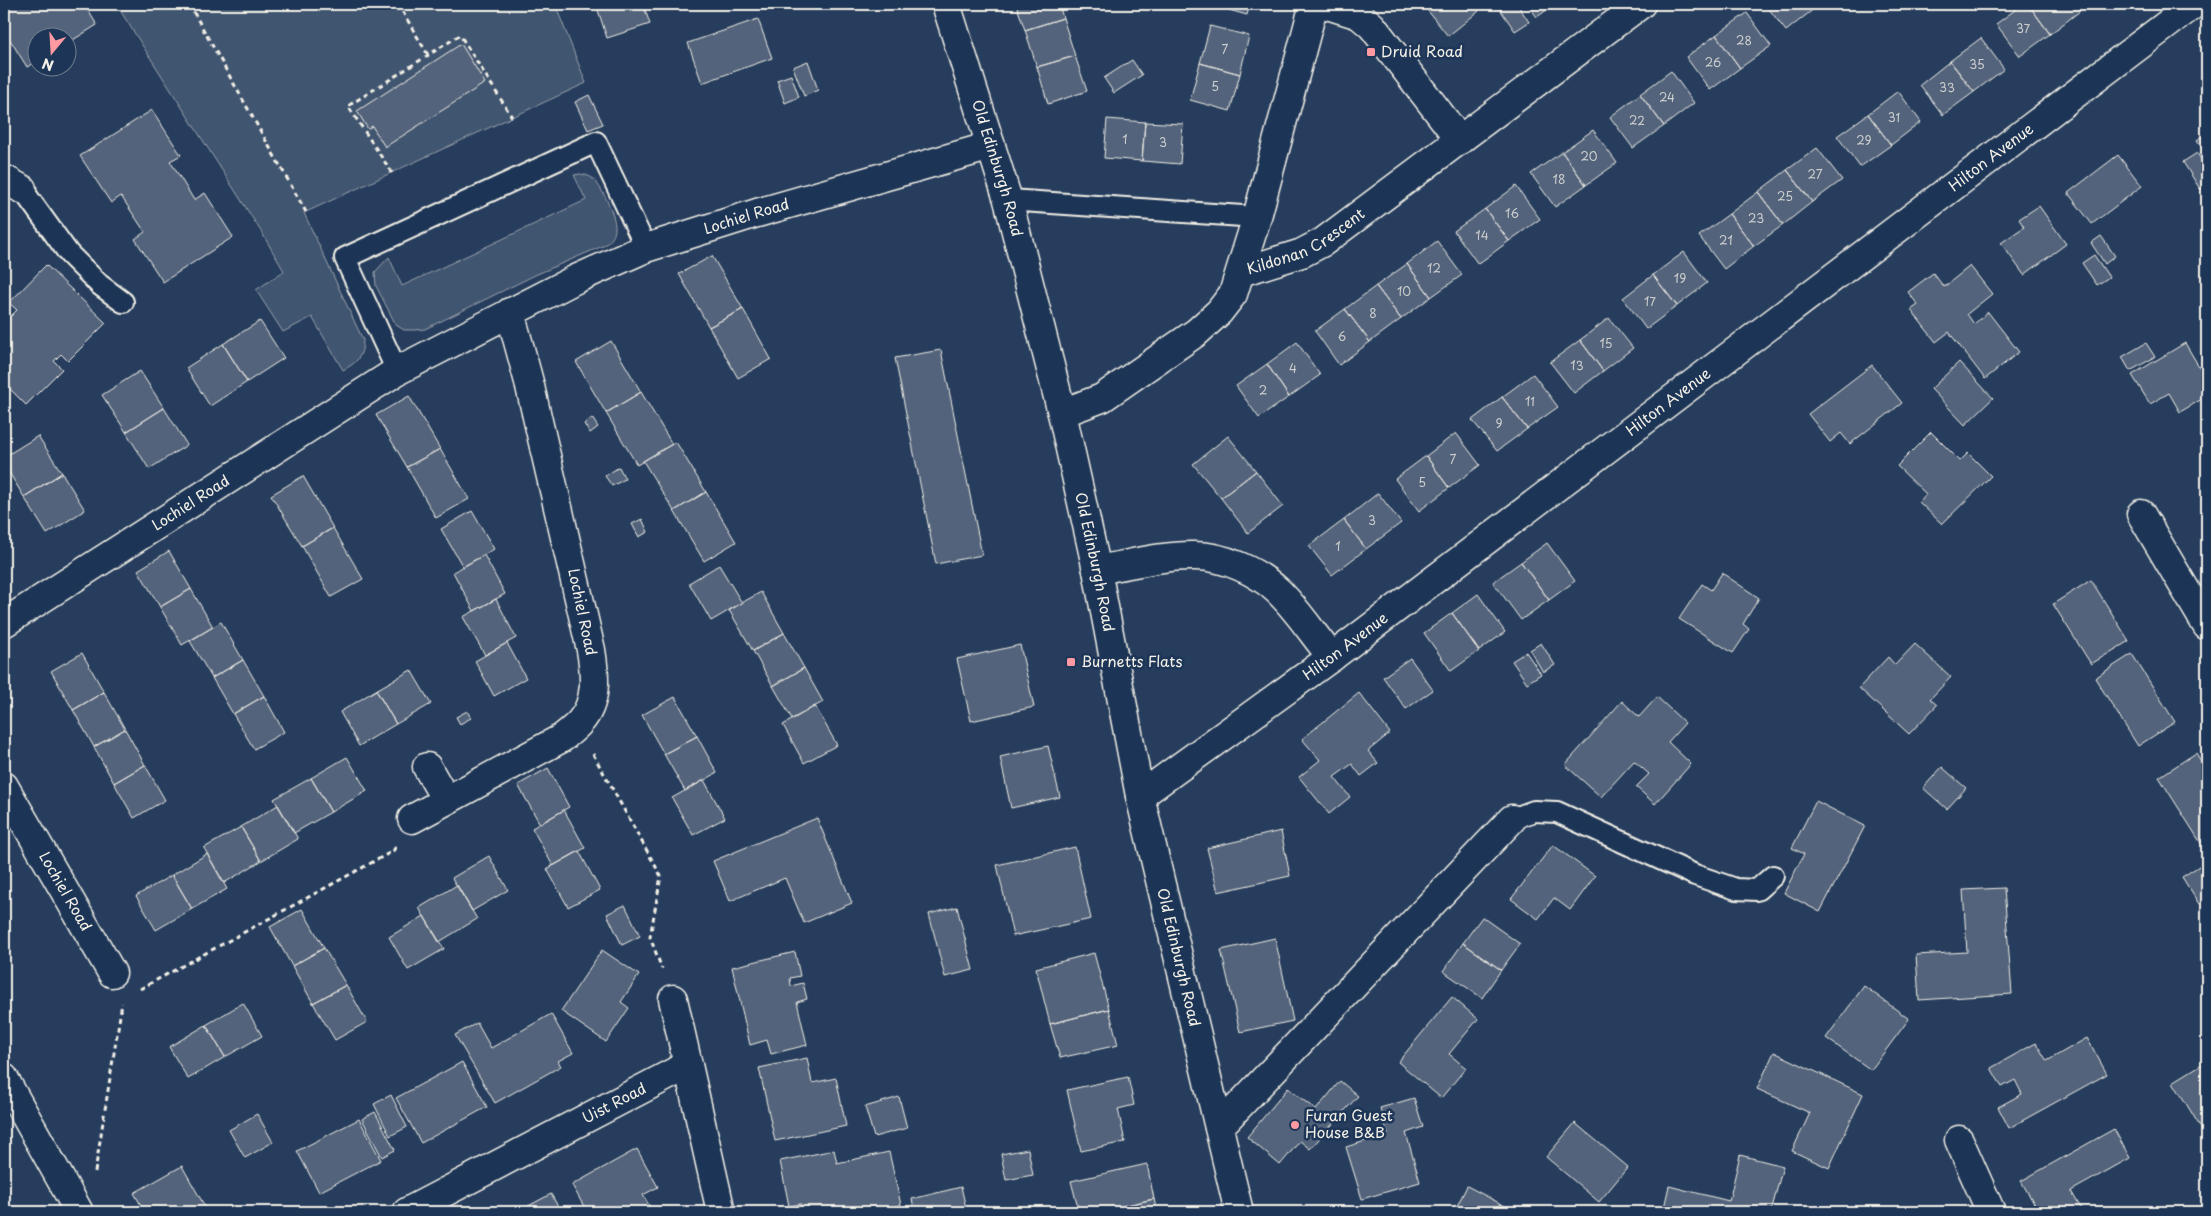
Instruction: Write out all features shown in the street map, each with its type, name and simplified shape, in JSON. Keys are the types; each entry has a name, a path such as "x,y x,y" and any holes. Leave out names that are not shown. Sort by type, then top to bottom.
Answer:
{"street":[{"name":"Old Edinburgh Road","path":"946,4 1008,200 1062,413 1096,570 1140,796 1239,1212"},
{"path":"1241,272 1314,4"},
{"path":"1324,4 1359,15 1372,26 1460,140"},
{"name":"Kildonan Crescent","path":"1062,413 1102,398 1197,332 1219,312 1233,294 1241,272 1302,253 1323,242 1641,4"},
{"name":"Hilton Avenue","path":"1140,796 1332,657 2194,4"},
{"name":"Lochiel Road","path":"4,623 398,371 510,312 646,248 991,146"},
{"name":"Lochiel Road","path":"412,819 562,738 578,724 592,700 595,676 592,650 529,382 510,312"},
{"path":"2141,514 2207,626"},
{"path":"1096,570 1169,558 1196,556 1222,560 1253,573 1278,591 1332,657"},
{"path":"427,767 446,800"},
{"name":"Lochiel Road","path":"4,786 112,973"},
{"path":"1219,1127 1512,819"},
{"path":"673,999 721,1212"},
{"name":"Uist Road","path":"407,1212 688,1066"},
{"path":"4,1078 79,1212"},
{"path":"1958,1140 1991,1212"}],"lane":[{"path":"398,371 344,258 596,142 646,248"},
{"path":"13,184 69,254 100,285 122,302"},
{"path":"1008,200 1257,217"},
{"path":"1512,819 1534,811 1557,812 1695,875 1736,889 1757,890 1773,876"}],"path":[{"path":"189,4 306,212"},
{"path":"398,4 428,55"},
{"path":"392,173 348,106 460,35 512,117"},
{"path":"578,724 661,876 650,937 673,999"},
{"path":"132,993 393,851 412,819"},
{"path":"94,1175 123,998"}],"shaded area":[{"path":"116,4 555,4 586,83 304,213 363,340 362,350 358,358 352,365 343,370 312,317 283,332 256,290 284,271 262,233"},
{"path":"574,175 589,176 596,182 611,209 615,231 612,238 605,245 535,275 425,329 404,330 396,325 376,286 375,272 389,257 402,286 586,200"}],"building":[{"path":"4,4 84,4 97,25 78,37 78,28 28,28 27,67 4,30 4,20 8,17 4,10"},
{"path":"596,4 643,4 650,24 607,38"},
{"path":"777,4 803,4 779,11"},
{"path":"1016,4 1059,4 1063,18 1025,30"},
{"path":"1207,4 1250,4 1247,15"},
{"path":"1427,4 1473,4 1479,11 1448,36 1424,6"},
{"path":"1517,4 1529,22 1515,31 1497,5"},
{"path":"1527,4 1555,4 1537,17"},
{"path":"1765,4 1812,4 1815,8 1786,31"},
{"path":"2023,4 2028,4 2050,34 2020,56 1996,24"},
{"path":"2028,4 2075,4 2080,11 2050,34"},
{"path":"1747,13 1771,46 1740,68 1716,35"},
{"path":"1063,18 1075,56 1037,67 1025,30"},
{"path":"758,19 772,58 702,83 688,43"},
{"path":"1210,26 1249,36 1240,74 1200,63"},
{"path":"1716,35 1740,68 1710,90 1686,57"},
{"path":"1981,38 2004,69 1974,92 1950,61"},
{"path":"461,44 485,83 385,147 372,126 368,129 357,111"},
{"path":"1075,56 1087,91 1048,104 1037,67"},
{"path":"1132,60 1142,75 1114,93 1104,78"},
{"path":"808,61 818,90 804,96 793,67"},
{"path":"1950,61 1974,92 1943,115 1920,85"},
{"path":"1200,63 1240,74 1230,111 1190,100"},
{"path":"1671,71 1694,103 1664,126 1640,94"},
{"path":"791,75 799,97 785,103 777,80"},
{"path":"1898,91 1921,122 1891,145 1868,114"},
{"path":"1640,94 1664,126 1633,148 1610,117"},
{"path":"589,95 603,124 588,130 575,102"},
{"path":"152,110 181,155 170,161 194,200 205,193 233,237 163,282 135,239 145,232 121,196 111,203 80,156"},
{"path":"1868,114 1891,145 1860,167 1837,136"},
{"path":"1107,119 1145,122 1142,161 1104,158"},
{"path":"1145,122 1183,124 1180,164 1142,161"},
{"path":"1593,130 1617,163 1586,185 1562,152"},
{"path":"2207,132 2207,154 2197,140"},
{"path":"1817,148 1842,180 1812,202 1787,170"},
{"path":"1562,152 1586,185 1555,207 1531,174"},
{"path":"2197,153 2207,169 2207,185 2200,189 2183,162"},
{"path":"2118,155 2142,186 2092,224 2068,193"},
{"path":"1787,170 1812,202 1783,225 1758,192"},
{"path":"1516,186 1540,219 1509,241 1485,209"},
{"path":"1758,192 1783,225 1754,246 1729,214"},
{"path":"2039,206 2066,244 2024,275 2001,243 2024,227 2019,219"},
{"path":"1485,209 1509,241 1478,264 1454,231"},
{"path":"1729,214 1754,246 1724,269 1699,236"},
{"path":"2101,236 2115,256 2105,264 2091,243"},
{"path":"1437,241 1462,275 1431,297 1407,264"},
{"path":"1684,252 1707,283 1677,306 1653,275"},
{"path":"2094,255 2109,277 2097,285 2082,263"},
{"path":"712,256 743,309 709,327 679,274"},
{"path":"1407,264 1431,297 1401,319 1376,286"},
{"path":"46,265 106,323 68,361 61,354 54,361 62,369 26,405 4,383 4,310 11,316 17,310 9,303"},
{"path":"1970,266 1992,294 1967,314 1974,324 1988,312 2019,352 1985,379 1949,332 1936,342 1911,310 1918,305 1908,292 1933,273 1944,287"},
{"path":"1653,275 1677,306 1646,329 1623,298"},
{"path":"1376,286 1401,319 1370,342 1345,309"},
{"path":"743,309 771,359 738,378 709,327"},
{"path":"1345,309 1370,342 1339,365 1315,331"},
{"path":"1609,318 1633,348 1603,371 1580,340"},
{"path":"260,321 284,358 247,382 223,344"},
{"path":"1580,340 1603,371 1574,393 1550,362"},
{"path":"611,341 641,392 606,413 576,362"},
{"path":"1297,342 1320,375 1289,397 1267,364"},
{"path":"2146,343 2155,357 2130,371 2122,357"},
{"path":"2185,343 2207,380 2207,396 2180,412 2169,393 2150,404 2132,375"},
{"path":"223,344 247,382 210,406 186,368"},
{"path":"941,350 982,555 936,564 895,358"},
{"path":"1959,362 1993,398 1965,425 1931,389"},
{"path":"1267,364 1289,397 1259,418 1236,386"},
{"path":"1872,365 1902,403 1850,444 1841,433 1830,442 1808,414"},
{"path":"140,371 164,408 126,432 102,395"},
{"path":"1533,374 1558,407 1527,429 1502,397"},
{"path":"641,392 672,444 637,465 606,413"},
{"path":"409,396 440,449 407,467 376,415"},
{"path":"1502,397 1527,429 1497,451 1472,420"},
{"path":"164,408 187,445 149,469 126,432"},
{"path":"592,418 598,427 590,433 584,424"},
{"path":"1931,432 1960,461 1968,453 1991,476 1942,524 1919,502 1926,494 1897,466"},
{"path":"1456,433 1480,465 1449,488 1426,456"},
{"path":"38,436 62,473 24,497 4,464 4,457"},
{"path":"1228,436 1256,471 1221,498 1193,464"},
{"path":"676,442 706,492 674,511 643,461"},
{"path":"440,449 469,499 436,518 407,467"},
{"path":"1426,456 1449,488 1419,511 1395,479"},
{"path":"619,467 625,479 612,486 605,476"},
{"path":"1256,471 1283,506 1248,533 1221,498"},
{"path":"62,473 85,510 47,534 24,497"},
{"path":"303,476 333,528 302,546 271,495"},
{"path":"706,492 736,542 704,561 674,511"},
{"path":"1378,493 1401,523 1366,549 1344,520"},
{"path":"472,511 494,549 463,567 441,529"},
{"path":"642,519 648,532 639,537 632,524"},
{"path":"1344,520 1366,549 1332,575 1309,546"},
{"path":"333,528 363,579 331,597 302,546"},
{"path":"1547,543 1575,581 1549,600 1521,562"},
{"path":"169,551 191,589 160,607 138,570"},
{"path":"484,555 505,594 474,611 453,572"},
{"path":"1521,562 1549,600 1521,620 1493,582"},
{"path":"719,565 742,603 711,621 689,583"},
{"path":"1722,573 1759,598 1743,624 1749,629 1733,653 1679,619 1702,584 1711,590"},
{"path":"2091,580 2129,641 2091,664 2053,604"},
{"path":"191,589 213,627 182,645 160,607"},
{"path":"761,592 784,633 753,651 729,610"},
{"path":"1478,594 1505,632 1479,651 1452,613"},
{"path":"496,599 516,638 485,655 463,617"},
{"path":"1452,613 1479,651 1451,671 1424,633"},
{"path":"221,622 243,660 212,678 190,641"},
{"path":"784,633 804,668 773,686 753,651"},
{"path":"507,643 526,678 494,696 475,661"},
{"path":"1541,643 1555,665 1543,672 1530,650"},
{"path":"1915,644 1951,677 1930,699 1937,705 1909,734 1859,688 1888,657 1895,665"},
{"path":"1020,645 1034,707 971,721 957,659"},
{"path":"1526,652 1541,674 1527,683 1512,661"},
{"path":"82,653 104,692 73,710 51,671"},
{"path":"2132,654 2175,722 2138,746 2095,678"},
{"path":"1410,658 1433,690 1406,709 1383,677"},
{"path":"243,660 264,696 233,714 212,678"},
{"path":"804,668 823,702 792,719 773,686"},
{"path":"411,670 431,704 396,724 376,690"},
{"path":"376,690 396,724 359,746 340,712"},
{"path":"104,692 125,729 94,747 73,710"},
{"path":"1359,693 1390,733 1368,751 1378,763 1361,776 1352,764 1334,777 1350,797 1329,814 1299,777 1320,760 1302,739"},
{"path":"264,696 284,732 254,749 233,714"},
{"path":"675,697 697,736 664,754 642,715"},
{"path":"1657,697 1685,723 1668,742 1691,764 1655,804 1636,787 1649,774 1634,761 1601,797 1565,765 1622,701 1639,717"},
{"path":"815,706 837,745 804,763 783,725"},
{"path":"467,711 471,718 460,724 456,717"},
{"path":"125,729 145,765 114,783 94,747"},
{"path":"697,736 717,773 685,791 664,754"},
{"path":"1048,746 1060,797 1011,808 1000,757"},
{"path":"2196,753 2207,771 2207,846 2204,848 2159,777"},
{"path":"347,757 367,791 331,812 311,778"},
{"path":"145,765 165,800 134,818 114,783"},
{"path":"1942,767 1966,788 1947,809 1923,788"},
{"path":"548,768 569,807 540,824 518,785"},
{"path":"311,778 331,812 294,833 274,799"},
{"path":"704,780 725,818 693,835 672,798"},
{"path":"1816,801 1865,826 1820,912 1784,893 1804,854 1792,848"},
{"path":"278,805 298,839 261,861 241,827"},
{"path":"564,810 585,848 553,866 532,828"},
{"path":"817,818 852,903 804,923 785,878 730,901 713,861"},
{"path":"241,827 261,861 224,883 204,848"},
{"path":"1281,831 1290,876 1218,892 1207,848"},
{"path":"1553,845 1595,876 1570,910 1554,898 1538,919 1511,899"},
{"path":"1075,847 1091,919 1013,936 997,865"},
{"path":"579,851 600,890 568,907 547,869"},
{"path":"207,854 227,889 192,909 172,875"},
{"path":"489,856 508,890 472,911 452,878"},
{"path":"2207,861 2207,898 2199,904 2182,877"},
{"path":"172,875 192,909 156,930 136,896"},
{"path":"457,885 477,919 439,942 419,908"},
{"path":"2004,888 2012,994 1919,1000 1916,955 1967,952 1963,890"},
{"path":"625,905 640,936 622,945 607,914"},
{"path":"957,907 973,970 945,977 929,914"},
{"path":"302,909 324,948 292,966 270,927"},
{"path":"424,916 444,949 408,970 389,937"},
{"path":"1482,917 1520,944 1501,970 1463,943"},
{"path":"1275,938 1293,1021 1240,1032 1221,950"},
{"path":"1463,943 1501,970 1482,998 1443,971"},
{"path":"324,948 346,985 313,1003 292,966"},
{"path":"602,950 639,975 621,1002 629,1008 606,1042 561,1011"},
{"path":"795,952 800,976 790,978 791,986 803,983 807,999 797,1002 807,1045 771,1054 767,1040 750,1045 732,967"},
{"path":"1094,953 1109,1009 1050,1024 1036,968"},
{"path":"346,985 367,1022 335,1040 313,1003"},
{"path":"1864,986 1909,1019 1871,1070 1826,1038"},
{"path":"1452,997 1478,1019 1449,1054 1466,1068 1441,1098 1398,1062"},
{"path":"243,1003 262,1036 225,1057 206,1025"},
{"path":"1109,1009 1118,1045 1060,1058 1050,1024"},
{"path":"551,1014 573,1053 558,1061 561,1066 495,1103 455,1035 477,1023 491,1048"},
{"path":"206,1025 225,1057 188,1079 169,1047"},
{"path":"2087,1038 2107,1074 2009,1128 1998,1107 2022,1094 2015,1080 2002,1087 1991,1068 2036,1043 2047,1061"},
{"path":"1774,1052 1863,1094 1829,1168 1792,1151 1810,1113 1757,1089"},
{"path":"807,1058 812,1083 836,1078 846,1126 775,1141 759,1068"},
{"path":"2207,1061 2207,1138 2173,1082"},
{"path":"462,1062 487,1107 421,1143 396,1098"},
{"path":"1128,1077 1134,1105 1118,1109 1125,1142 1081,1151 1067,1090"},
{"name":"Furan Guest House B&B","path":"1340,1081 1358,1096 1310,1149 1300,1141 1280,1165 1247,1137 1288,1088 1316,1110"},
{"path":"391,1095 407,1127 390,1136 374,1104"},
{"path":"899,1097 907,1128 874,1137 865,1107"},
{"path":"1414,1098 1423,1127 1406,1133 1420,1182 1362,1199 1346,1147 1388,1134 1380,1108"},
{"path":"375,1112 395,1150 382,1157 362,1119"},
{"path":"257,1114 273,1142 245,1158 229,1130"},
{"path":"359,1119 381,1160 319,1192 297,1151"},
{"path":"1575,1123 1628,1167 1599,1202 1546,1157"},
{"path":"2114,1129 2130,1158 2071,1191 2083,1212 2039,1212 2021,1181"},
{"path":"637,1149 658,1187 643,1195 653,1212 587,1212 572,1185"},
{"path":"1028,1149 1033,1175 1006,1180 1001,1154"},
{"path":"834,1150 837,1163 889,1152 901,1205 867,1212 803,1212 801,1204 789,1206 780,1161"},
{"path":"1740,1155 1783,1166 1771,1212 1663,1212 1669,1186 1729,1201"},
{"path":"1147,1164 1154,1199 1095,1212 1079,1212 1071,1181"},
{"path":"182,1166 208,1212 145,1212 134,1193"},
{"path":"1467,1186 1501,1204 1497,1212 1454,1212"},
{"path":"961,1187 967,1212 915,1212 912,1199"},
{"path":"551,1194 561,1212 517,1212"},
{"path":"1154,1199 1157,1212 1095,1212"},
{"path":"1501,1204 1517,1212 1497,1212"}],"place":[{"name":"Druid Road","path":"1371,52"},
{"name":"Burnetts Flats","path":"1071,662"},
{"name":"Furan Guest House B&B","path":"1295,1125"}]}
